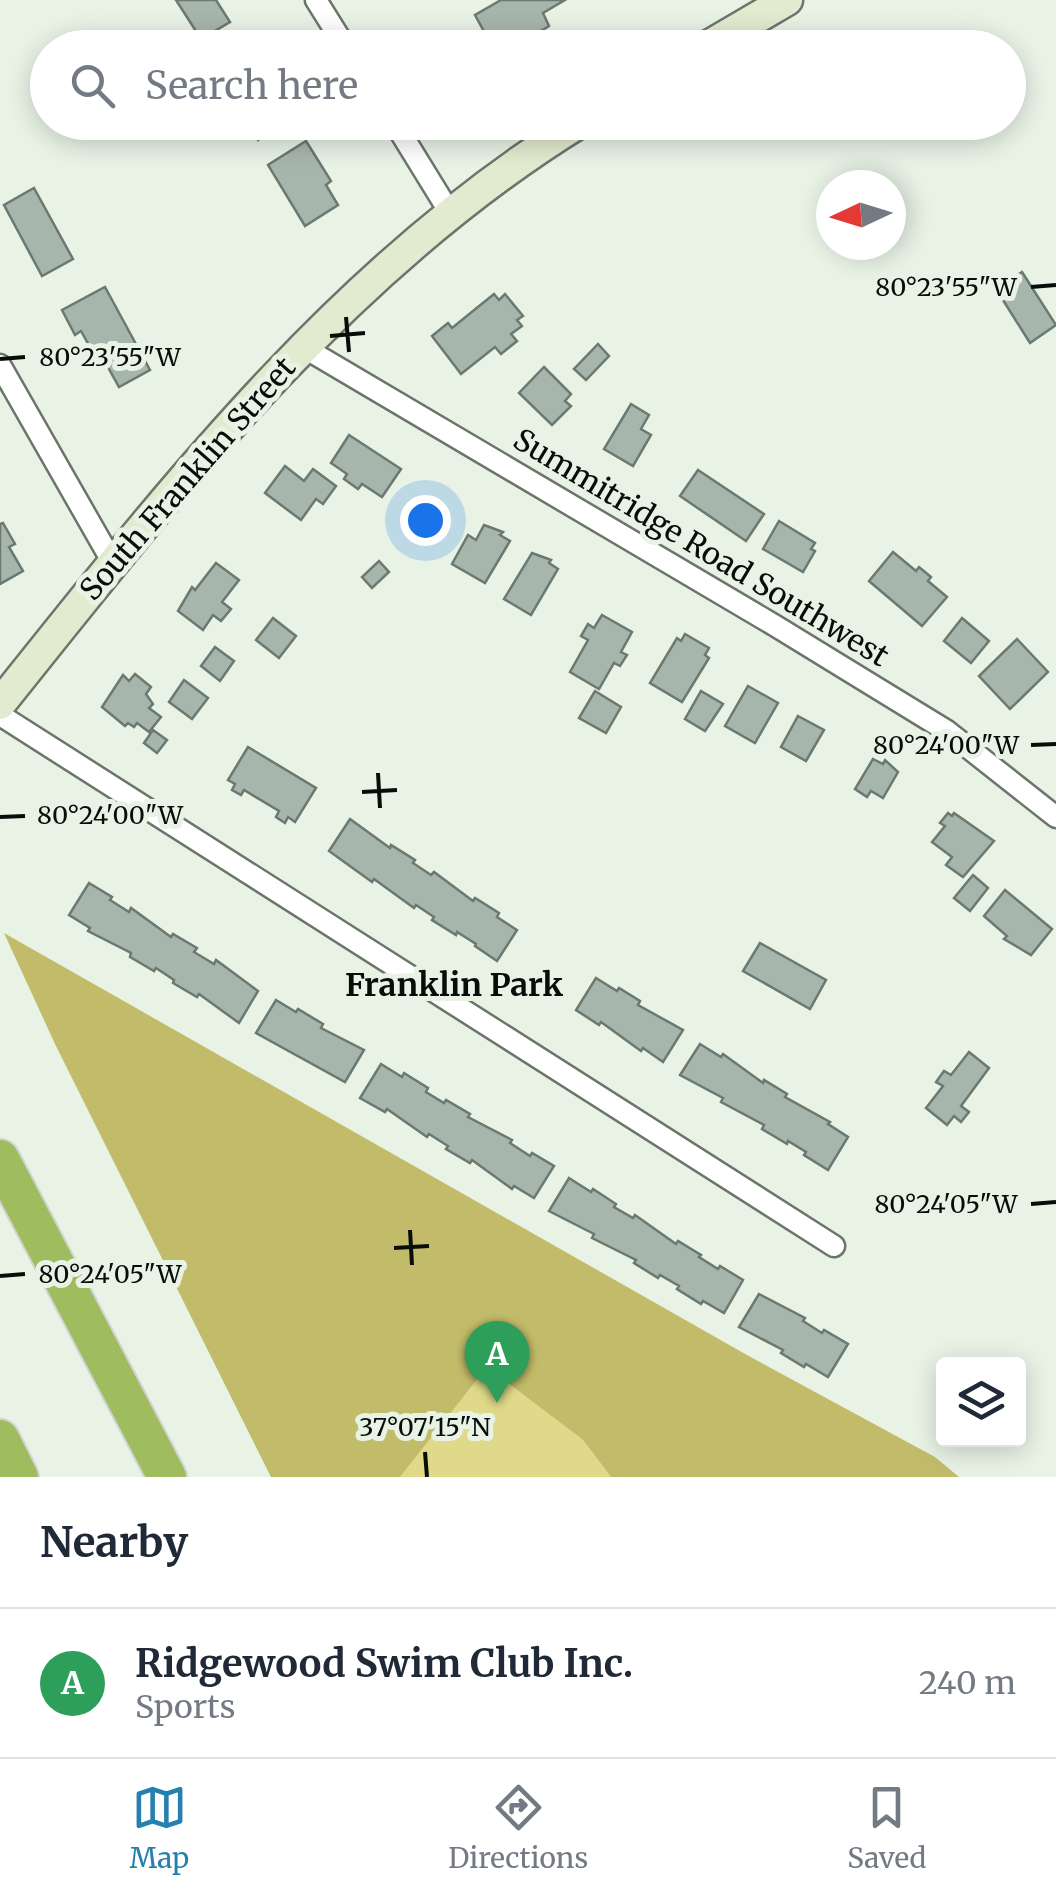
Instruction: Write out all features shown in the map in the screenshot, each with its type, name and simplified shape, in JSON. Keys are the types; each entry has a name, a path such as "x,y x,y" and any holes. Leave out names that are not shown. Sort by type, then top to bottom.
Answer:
{"highway":[{"path":"0,1159 168,1477"},
{"path":"0,1439 19,1477"}],"main road":[{"path":"736,30 787,0"},
{"name":"South Franklin Street","path":"0,704 113,562 303,346 450,212 554,140"}],"street":[{"path":"316,0 335,30"},
{"path":"405,140 450,212"},
{"name":"Summitridge Road Southwest","path":"303,346 947,731 1056,816"},
{"path":"0,365 113,562"},
{"path":"0,715 834,1246"}],"shaded area":[{"path":"4,933 747,1355 935,1457 959,1477 611,1477 583,1440 487,1367 400,1477 271,1477 55,1044"},
{"path":"487,1367 583,1440 611,1477 400,1477"}],"building":[{"path":"176,0 216,0 230,22 216,30 195,30"},
{"path":"501,0 565,0 543,13 549,26 543,30 483,30 475,15"},
{"path":"306,141 331,181 326,185 338,205 305,226 268,165"},
{"path":"34,188 73,259 42,276 4,205"},
{"path":"1022,272 1056,325 1030,343 996,289"},
{"path":"105,287 150,370 119,387 105,362 100,365 81,331 75,335 62,310"},
{"path":"494,294 499,300 505,294 523,316 517,320 522,326 511,334 517,341 501,354 495,347 461,374 432,336 448,323 452,328"},
{"path":"598,344 609,356 586,380 574,369"},
{"path":"544,367 571,394 565,401 571,406 552,425 519,393"},
{"path":"631,404 649,415 641,429 651,435 633,466 604,449"},
{"path":"349,435 401,469 382,497 362,484 358,489 344,479 347,474 331,463"},
{"path":"285,466 304,481 313,469 336,486 323,504 316,499 301,520 265,493"},
{"path":"698,470 764,514 746,541 680,496"},
{"path":"779,521 815,543 811,549 815,551 803,572 763,549"},
{"path":"0,524 15,544 9,547 23,571 0,584"},
{"path":"484,525 503,532 500,535 510,541 485,583 452,564 468,535 476,540"},
{"path":"893,552 916,571 919,567 931,577 928,581 947,597 922,626 869,581"},
{"path":"532,553 551,560 549,563 558,569 531,615 504,599"},
{"path":"379,561 389,572 372,588 362,577"},
{"path":"216,563 239,580 222,602 231,609 221,621 213,615 203,630 178,611 192,587 195,590"},
{"path":"602,615 632,632 621,652 627,655 620,666 614,663 599,689 570,672 588,640 581,636 588,624 594,628"},
{"path":"273,618 296,636 279,658 256,640"},
{"path":"962,618 989,641 971,663 944,641"},
{"path":"685,634 709,648 705,655 709,658 682,702 650,683 677,638 681,641"},
{"path":"1017,639 1048,672 1010,709 979,676"},
{"path":"215,647 234,661 220,681 201,666"},
{"path":"135,674 151,687 146,694 153,704 149,708 161,717 149,732 137,723 134,727 128,723 125,726 102,707 123,675 129,681"},
{"path":"184,680 208,698 192,719 169,702"},
{"path":"748,686 778,703 755,743 725,726"},
{"path":"595,691 621,707 606,733 579,718"},
{"path":"701,691 723,704 705,731 685,719"},
{"path":"798,716 824,730 806,761 781,747"},
{"path":"153,730 167,740 157,753 144,743"},
{"path":"248,747 316,788 295,822 288,817 285,823 276,817 279,811 244,790 241,795 232,790 235,784 228,780"},
{"path":"873,759 883,764 885,760 898,772 883,798 871,791 867,797 855,789"},
{"path":"948,813 954,813 994,841 963,877 946,865 952,857 932,842 945,826 940,823"},
{"path":"350,819 390,848 391,845 415,860 413,863 431,875 434,872 473,901 475,898 499,913 497,917 517,930 497,961 329,851"},
{"path":"973,875 988,888 970,911 954,898"},
{"path":"89,883 129,912 131,908 171,937 173,934 197,948 194,952 214,964 216,960 258,991 239,1023 199,994 197,997 156,968 154,971 130,957 131,953 88,931 90,928 69,915"},
{"path":"1005,890 1052,929 1031,955 1004,939 1007,936 984,916"},
{"path":"760,943 826,980 810,1009 743,971"},
{"path":"596,978 617,991 619,988 640,1001 638,1005 683,1030 663,1062 576,1010"},
{"path":"276,1000 296,1012 298,1009 323,1024 321,1028 364,1050 345,1082 256,1033"},
{"path":"700,1044 787,1094 785,1097 830,1122 848,1137 828,1170 804,1155 806,1152 762,1129 764,1125 721,1102 723,1098 680,1075"},
{"path":"969,1052 989,1068 961,1106 969,1112 961,1122 954,1116 947,1125 926,1108 943,1086 936,1082 944,1071 951,1075"},
{"path":"381,1064 402,1077 404,1073 428,1088 426,1092 470,1114 468,1117 512,1140 510,1143 530,1156 532,1153 554,1166 534,1198 514,1186 512,1189 387,1109 385,1112 360,1098"},
{"path":"569,1178 591,1192 593,1189 616,1204 614,1207 633,1218 635,1215 718,1269 720,1266 743,1280 724,1313 703,1301 701,1304 677,1289 679,1286 660,1275 658,1278 634,1263 636,1260 592,1238 594,1234 549,1211"},
{"path":"759,1294 805,1318 803,1321 822,1333 824,1330 848,1344 828,1377 806,1364 804,1367 781,1353 783,1350 739,1327"}],"place":[{"name":"Ridgewood Swim Club Inc.","path":"497,1403"}],"district":[{"name":"Franklin Park","path":"454,985"}]}
